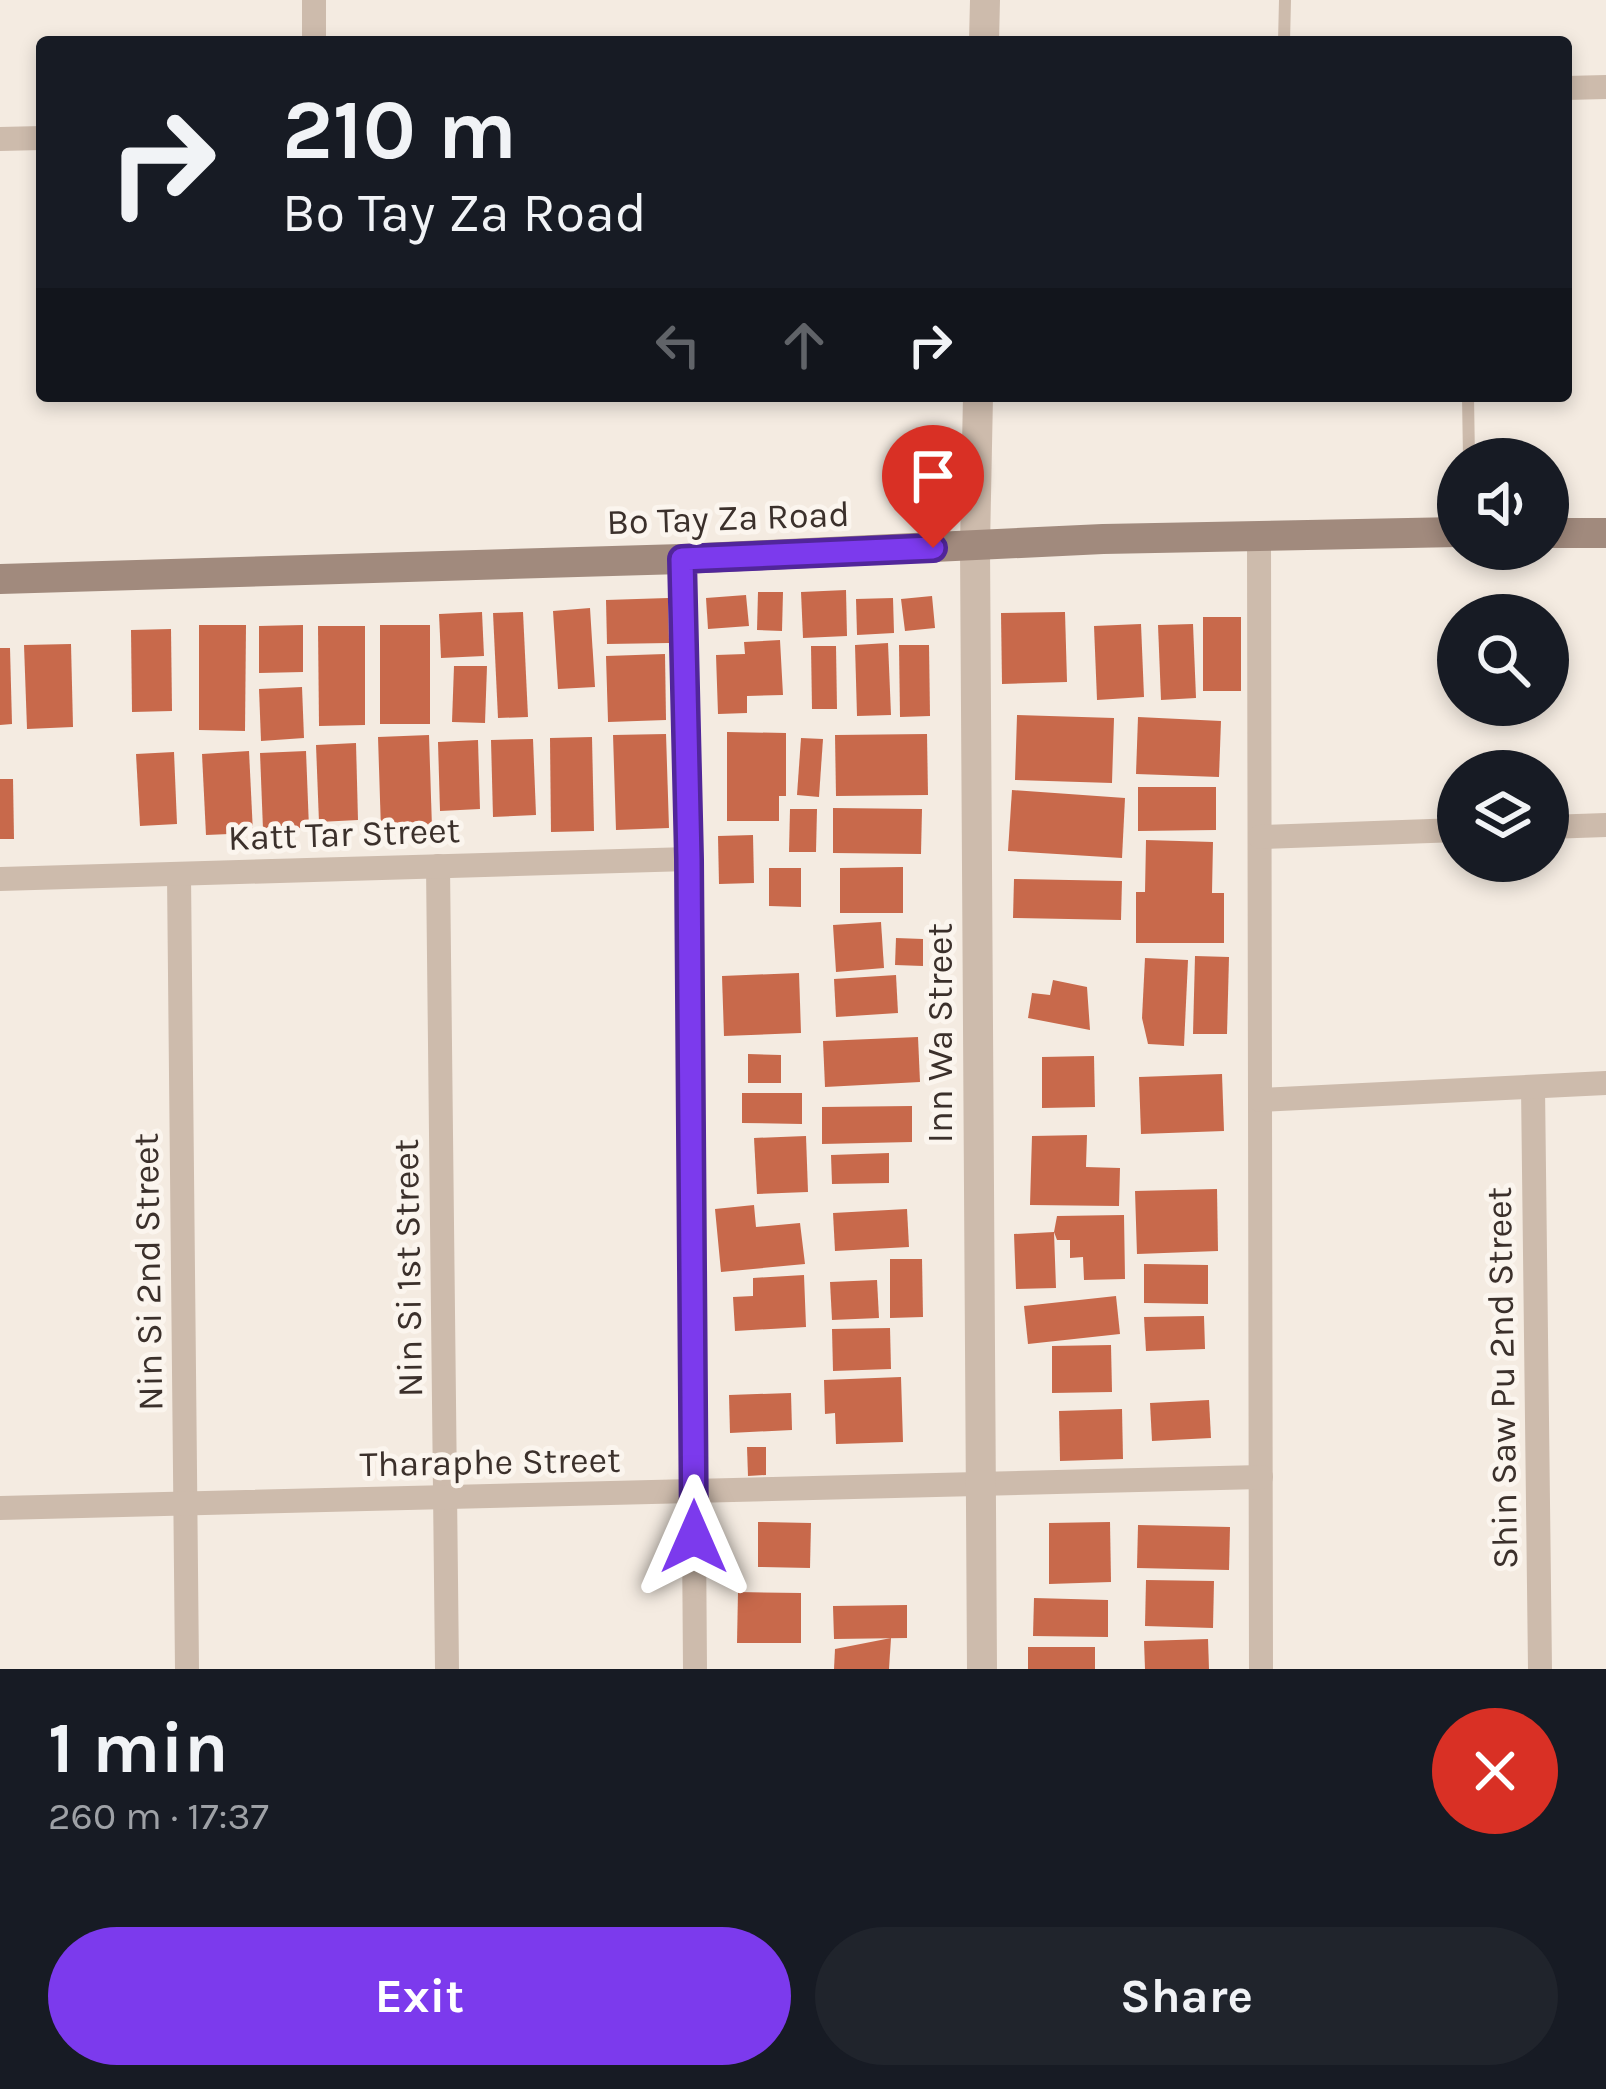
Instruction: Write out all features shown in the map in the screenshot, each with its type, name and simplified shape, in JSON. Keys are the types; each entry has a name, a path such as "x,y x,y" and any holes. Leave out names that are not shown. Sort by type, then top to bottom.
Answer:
{"main road":[{"name":"Bo Tay Za Road","path":"0,579 682,559 1103,539 1437,533"},
{"path":"1569,533 1606,533"}],"street":[{"path":"314,0 314,36"},
{"path":"984,36 985,0"},
{"path":"1572,88 1606,87"},
{"path":"0,139 36,138"},
{"name":"Inn Wa Street","path":"978,402 982,1669"},
{"path":"1259,539 1261,1669"},
{"path":"682,559 695,1669"},
{"path":"1569,826 1606,825"},
{"path":"1260,837 1437,831"},
{"name":"Katt Tar Street","path":"0,879 689,859"},
{"name":"Nin Si 1st Street","path":"438,866 447,1669"},
{"name":"Nin Si 2nd Street","path":"179,874 187,1669"},
{"path":"1260,1100 1606,1083"},
{"name":"Shin Saw Pu 2nd Street","path":"1533,1087 1540,1669"},
{"name":"Tharaphe Street","path":"0,1508 1261,1477"}],"lane":[{"path":"1284,36 1285,0"},
{"path":"1468,402 1469,438"}],"building":[{"path":"846,590 847,636 803,638 801,592"},
{"path":"758,592 783,592 782,631 757,630"},
{"path":"746,595 749,626 708,629 706,598"},
{"path":"932,596 935,628 905,631 901,599"},
{"path":"668,598 669,643 607,644 606,600"},
{"path":"893,598 894,633 857,635 856,599"},
{"path":"590,608 595,687 558,689 553,611"},
{"path":"482,612 484,656 441,658 439,614"},
{"path":"523,612 528,717 498,718 493,613"},
{"path":"1065,612 1067,682 1002,684 1001,613"},
{"path":"1203,617 1241,617 1241,691 1203,691"},
{"path":"1141,624 1144,697 1097,700 1094,626"},
{"path":"1193,624 1196,698 1161,700 1158,625"},
{"path":"199,625 246,625 245,731 199,730"},
{"path":"303,625 303,672 259,673 259,626"},
{"path":"380,625 430,625 430,724 380,724"},
{"path":"318,626 365,626 365,725 319,726"},
{"path":"171,629 172,711 132,712 131,630"},
{"path":"780,640 783,695 747,696 747,713 718,714 716,655 745,654 744,642"},
{"path":"888,643 891,715 857,716 855,645"},
{"path":"71,644 73,727 27,729 24,645"},
{"path":"899,645 929,645 930,716 900,717"},
{"path":"811,646 836,646 837,709 812,709"},
{"path":"0,648 10,648 12,724 0,725"},
{"path":"665,654 666,720 608,722 606,656"},
{"path":"454,666 487,666 485,723 452,722"},
{"path":"302,687 304,738 261,741 259,689"},
{"path":"1017,715 1114,718 1112,783 1015,780"},
{"path":"1138,717 1221,721 1219,777 1136,774"},
{"path":"727,732 786,733 786,796 779,796 779,821 727,821"},
{"path":"666,734 669,828 616,830 613,735"},
{"path":"927,734 928,795 836,796 835,735"},
{"path":"429,735 432,828 381,830 378,737"},
{"path":"592,737 594,831 551,832 550,738"},
{"path":"801,738 823,739 819,797 797,795"},
{"path":"533,739 536,815 493,817 491,740"},
{"path":"478,740 480,809 440,811 438,742"},
{"path":"356,743 358,820 319,822 316,745"},
{"path":"249,751 253,833 206,835 202,754"},
{"path":"306,751 309,828 263,829 260,753"},
{"path":"174,752 177,824 140,826 136,754"},
{"path":"0,779 13,779 14,839 0,839"},
{"path":"1138,787 1216,787 1216,830 1138,831"},
{"path":"1012,790 1125,798 1122,858 1008,851"},
{"path":"833,808 922,809 921,854 833,853"},
{"path":"790,809 817,809 816,852 789,852"},
{"path":"753,835 754,883 719,884 718,836"},
{"path":"1146,840 1213,842 1212,893 1224,893 1224,943 1136,943 1136,892 1145,892"},
{"path":"903,867 903,913 840,913 840,868"},
{"path":"769,868 801,868 801,907 769,906"},
{"path":"1014,879 1122,881 1121,920 1013,918"},
{"path":"881,922 884,968 836,972 833,925"},
{"path":"896,938 923,939 923,966 895,965"},
{"path":"1195,956 1229,957 1227,1034 1193,1034"},
{"path":"1145,958 1188,960 1184,1046 1148,1044 1142,1018"},
{"path":"799,973 801,1033 724,1036 722,976"},
{"path":"896,975 898,1013 836,1017 834,979"},
{"path":"1053,980 1087,987 1090,1030 1028,1018 1032,993 1050,995"},
{"path":"918,1037 920,1082 825,1087 823,1041"},
{"path":"748,1054 781,1055 781,1083 748,1083"},
{"path":"1094,1056 1095,1107 1042,1108 1042,1057"},
{"path":"1222,1074 1224,1131 1141,1134 1139,1077"},
{"path":"742,1093 802,1093 802,1124 742,1123"},
{"path":"912,1106 912,1142 822,1144 822,1107"},
{"path":"1087,1135 1086,1167 1120,1168 1119,1206 1030,1205 1032,1136"},
{"path":"806,1136 808,1192 757,1194 754,1138"},
{"path":"889,1153 889,1183 832,1184 831,1155"},
{"path":"1217,1189 1218,1251 1137,1254 1135,1191"},
{"path":"754,1205 756,1227 800,1223 805,1264 721,1272 715,1209"},
{"path":"907,1209 909,1247 835,1251 833,1213"},
{"path":"1124,1215 1125,1279 1084,1280 1083,1257 1070,1258 1070,1240 1057,1240 1057,1216"},
{"path":"1054,1232 1056,1288 1016,1289 1014,1234"},
{"path":"890,1259 922,1259 923,1317 890,1318"},
{"path":"1144,1264 1208,1265 1208,1304 1144,1303"},
{"path":"804,1275 806,1327 735,1331 733,1297 753,1296 753,1278"},
{"path":"877,1280 879,1318 832,1320 830,1282"},
{"path":"1116,1296 1120,1334 1028,1344 1024,1306"},
{"path":"1204,1316 1205,1349 1146,1351 1144,1317"},
{"path":"890,1328 891,1369 833,1371 832,1329"},
{"path":"1111,1345 1112,1392 1052,1393 1052,1346"},
{"path":"901,1377 903,1442 836,1444 835,1413 825,1414 824,1380"},
{"path":"791,1393 792,1430 730,1433 729,1395"},
{"path":"1209,1400 1211,1438 1152,1441 1150,1403"},
{"path":"1122,1409 1123,1459 1060,1461 1059,1411"},
{"path":"747,1447 766,1447 766,1475 748,1476"},
{"path":"758,1522 811,1523 810,1568 758,1567"},
{"path":"1110,1522 1111,1582 1049,1584 1049,1523"},
{"path":"1138,1525 1230,1527 1229,1570 1137,1568"},
{"path":"1146,1580 1214,1581 1213,1628 1145,1626"},
{"path":"738,1592 801,1593 801,1643 737,1643"},
{"path":"1034,1598 1108,1600 1108,1637 1033,1636"},
{"path":"907,1605 907,1638 834,1639 833,1606"},
{"path":"891,1638 889,1669 834,1669 835,1649"},
{"path":"1208,1639 1209,1669 1145,1669 1144,1641"},
{"path":"1028,1647 1095,1647 1095,1669 1028,1669"}],"route":[{"path":"694,1537 692,1072 682,559 933,548"}]}
